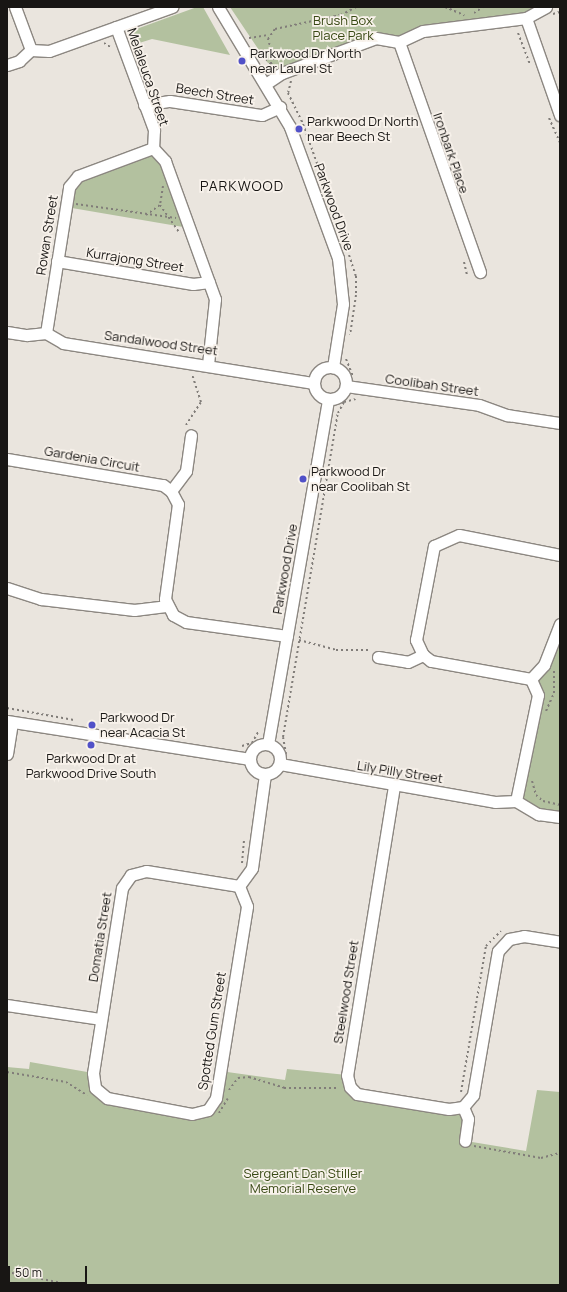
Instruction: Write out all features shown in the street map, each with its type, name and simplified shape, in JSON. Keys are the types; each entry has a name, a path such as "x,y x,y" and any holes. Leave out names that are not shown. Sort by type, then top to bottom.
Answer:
{"street":[{"path":"16,7 31,50"},
{"path":"7,66 19,61 31,50 49,51 172,7"},
{"name":"Parkwood Drive","path":"218,7 224,17 244,37 280,107 335,250 343,281 333,366"},
{"path":"267,84 282,73 376,38 399,42 423,31 526,18 546,7"},
{"path":"526,18 560,115"},
{"name":"Melaleuca Street","path":"116,27 154,130 153,148"},
{"name":"Ironbark Place","path":"399,42 480,272"},
{"name":"Beech Street","path":"144,105 170,101 254,115 280,107"},
{"path":"153,148 165,161 215,298 215,315 208,364"},
{"name":"Rowan Street","path":"46,333 69,187 78,176 153,148"},
{"name":"Kurrajong Street","path":"57,261 193,284 209,282"},
{"path":"7,332 26,335 46,333"},
{"name":"Sandalwood Street","path":"46,333 63,343 208,364 314,383"},
{"path":"333,366 344,374 346,386 341,395 328,399 319,395 314,383 319,371 333,366"},
{"name":"Coolibah Street","path":"346,386 479,405 507,415 560,423"},
{"name":"Parkwood Drive","path":"268,744 328,399"},
{"path":"166,606 178,504 172,491 186,471 191,434"},
{"name":"Gardenia Circuit","path":"7,459 163,485 172,491"},
{"path":"531,679 432,661 423,655 416,640 434,546 459,535 560,555"},
{"path":"7,588 41,599 134,610 166,606 186,622 287,636"},
{"path":"531,679 544,665 560,624"},
{"path":"377,654 408,662 423,655"},
{"path":"531,679 538,695 516,801 538,814 560,817"},
{"path":"7,754 10,721 250,759"},
{"path":"268,744 278,751 280,764 274,771 265,774 254,769 250,759 254,749 268,744"},
{"name":"Lily Pilly Street","path":"280,764 394,786 495,802 516,801"},
{"path":"239,886 252,868 265,774"},
{"name":"Steelwood Street","path":"394,786 347,1075 350,1087 357,1094 449,1110 462,1101"},
{"name":"Domatia Street","path":"101,1020 122,888 131,875 146,871 239,886"},
{"name":"Spotted Gum Street","path":"101,1020 92,1074 94,1088 107,1098 192,1114 208,1110 216,1098 246,906 239,886"},
{"path":"465,1142 468,1119 462,1101 473,1095 498,951 510,939 524,936 560,942"},
{"path":"7,1005 101,1020"}],"path":[{"path":"244,37 269,34 275,29 341,15 356,7"},
{"path":"445,7 465,15 483,7"},
{"path":"256,49 271,64 274,59 269,34"},
{"path":"244,37 252,43"},
{"path":"297,76 291,81 288,93 303,124 356,276 349,342"},
{"path":"146,216 160,205 163,182"},
{"path":"66,202 172,220 184,215"},
{"path":"160,205 172,220"},
{"path":"463,257 467,275"},
{"path":"346,356 349,374 358,379"},
{"path":"293,758 285,753 283,737 338,413 344,402 361,399"},
{"path":"299,640 336,650 377,654"},
{"path":"544,716 554,693 556,663"},
{"path":"7,708 77,720"},
{"path":"240,747 256,738 260,724"},
{"path":"527,778 532,779 536,795 543,802 560,804"},
{"path":"462,1101 486,946 497,933 508,928"},
{"path":"7,1072 66,1082 90,1098"},
{"path":"216,1115 222,1111 230,1085 238,1078 249,1077 284,1088 337,1086 342,1091"},
{"path":"465,1142 541,1158 560,1153"},
{"path":"7,1272 72,1285"}],"green space":[{"path":"197,7 203,7 230,55 152,39 136,44 131,31"},
{"name":"Brush Box Place Park","path":"230,7 546,7 526,18 497,19 399,42 376,38 282,73 267,62"},
{"path":"153,148 189,228 66,207 78,176"},
{"path":"560,624 560,817 516,801 538,695 531,679"},
{"name":"Sergeant Dan Stiller Memorial Reserve","path":"30,1062 93,1073 107,1098 192,1114 208,1110 220,1071 285,1080 287,1069 347,1075 350,1087 463,1107 466,1141 526,1151 537,1090 560,1092 560,1285 7,1285 7,1067 29,1069"}],"place":[{"name":"Parkwood Dr North near Laurel St","path":"242,61"},
{"name":"Parkwood Dr North near Beech St","path":"299,129"},
{"name":"Parkwood Dr near Coolibah St","path":"303,479"},
{"name":"Parkwood Dr near Acacia St","path":"92,725"},
{"name":"Parkwood Dr at Parkwood Drive South","path":"91,745"}],"district":[{"name":"PARKWOOD","path":"242,186"}]}
